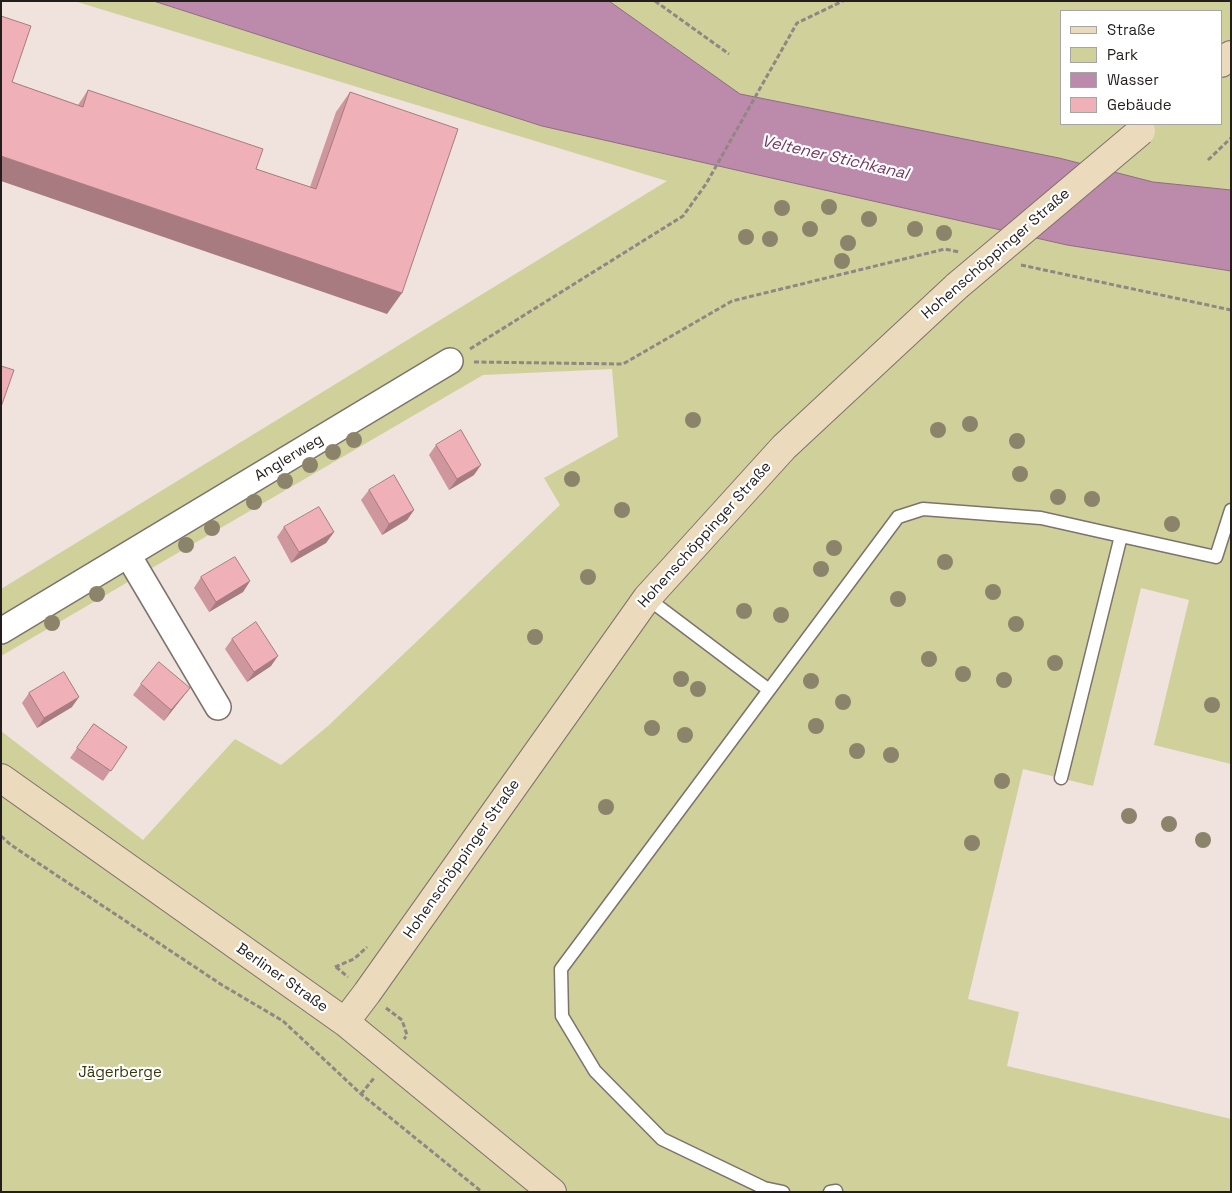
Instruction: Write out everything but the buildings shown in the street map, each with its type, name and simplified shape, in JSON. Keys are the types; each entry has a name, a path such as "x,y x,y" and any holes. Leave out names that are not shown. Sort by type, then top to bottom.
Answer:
{"main road":[{"name":"Hohenschöppinger Straße","path":"345,1022 647,598 784,447 957,286 1146,127"},
{"name":"Berliner Straße","path":"1,778 345,1022 552,1192"}],"street":[{"name":"Anglerweg","path":"1,631 450,361"},
{"path":"128,555 218,707"}],"lane":[{"path":"783,1192 764,1188 662,1139 595,1071 562,1016 561,969 898,518 923,509 1041,518 1216,557 1231,510"},
{"path":"1062,778 1121,536"},
{"path":"647,598 769,690"}],"path":[{"path":"655,1 730,54"},
{"path":"450,361 683,216 706,184 797,23 843,1"},
{"path":"1208,160 1231,138"},
{"path":"450,361 624,364 732,301 945,249 964,253"},
{"path":"1012,264 1231,310"},
{"path":"1,836 11,846 214,979 283,1021 361,1094 482,1192"}],"green space":[{"name":"Jägerberge","path":"74,1 154,1 542,126 1067,245 1231,271 1231,764 1154,745 1189,600 1141,588 1093,786 1023,769 968,999 1019,1012 1007,1066 1231,1119 1231,1192 1,1192 1,731 143,840 235,739 281,765 328,726 560,505 544,478 618,437 612,369 483,375 1,656 1,589 667,181"},
{"path":"609,1 1231,1 1231,190 1153,182 1059,158 740,94"}],"water":[{"name":"Veltener Stichkanal","path":"154,1 609,1 740,94 1059,158 1153,182 1231,190 1231,271 1067,245 542,126"}]}
